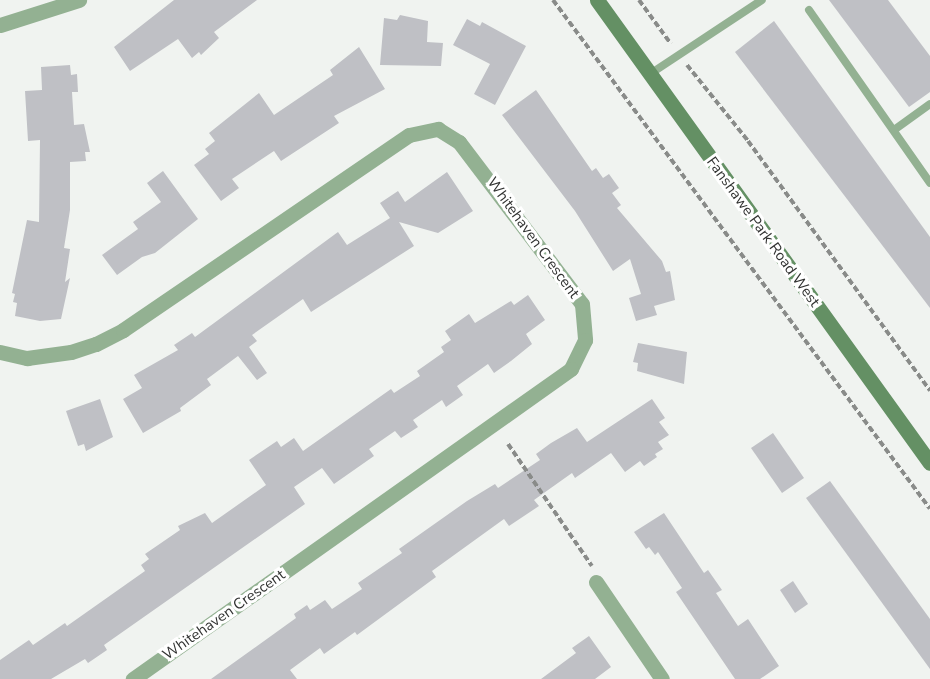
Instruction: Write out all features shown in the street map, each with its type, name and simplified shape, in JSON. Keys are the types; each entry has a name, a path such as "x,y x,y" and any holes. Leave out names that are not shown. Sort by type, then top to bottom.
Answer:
{"main road":[{"name":"Fanshawe Park Road West","path":"597,0 930,463"}],"street":[{"path":"0,26 79,0"},
{"name":"Whitehaven Crescent","path":"0,352 27,358 71,352 96,344 123,330 364,163 409,135 438,129 459,142 582,304 585,340 571,369 133,679"},
{"path":"596,582 663,679"}],"lane":[{"path":"650,74 762,0"},
{"path":"809,10 930,183"},
{"path":"894,130 930,104"}],"path":[{"path":"553,0 930,509"},
{"path":"639,0 679,55 748,141 930,391"},
{"path":"508,444 592,562 596,582"}],"building":[{"path":"174,0 257,0 214,32 219,38 201,55 199,52 192,58 178,39 130,71 114,47"},
{"path":"829,0 888,0 930,56 930,92 909,107"},
{"path":"400,15 428,21 427,42 443,43 441,66 380,65 384,18 397,20"},
{"path":"467,19 480,26 482,22 526,46 495,105 474,94 490,64 453,45"},
{"path":"774,21 930,237 930,308 735,52"},
{"path":"359,47 385,89 334,116 339,123 281,161 274,151 232,179 239,188 221,201 194,165 209,154 205,149 215,141 209,133 259,93 274,115 333,75 330,70"},
{"path":"70,65 71,75 77,74 78,92 72,92 74,125 84,124 90,152 85,152 86,161 70,162 70,210 64,248 70,249 65,282 70,278 61,319 40,321 15,316 17,303 13,302 15,294 12,293 27,220 39,222 40,140 28,141 25,91 42,90 41,67"},
{"path":"536,90 592,171 596,168 603,178 609,174 619,188 612,193 621,205 617,208 662,261 666,272 670,271 675,300 654,306 657,315 636,321 629,298 641,294 630,259 613,271 575,211 502,115"},
{"path":"163,171 198,219 155,253 142,257 117,275 102,255 138,229 133,222 161,202 147,183"},
{"path":"447,172 473,211 438,233 399,222 414,246 311,312 303,299 252,335 257,341 249,347 267,373 257,380 238,356 207,379 211,385 180,408 181,411 143,433 123,399 142,388 134,375 178,350 174,345 192,333 195,337 338,232 347,245 390,218 380,203 398,191 405,202"},
{"path":"528,295 545,320 526,334 532,344 511,361 494,373 488,364 457,386 463,395 446,407 442,400 413,420 418,427 401,438 395,431 369,449 374,456 334,484 322,468 294,487 305,504 104,645 107,650 88,663 85,659 51,679 0,679 0,660 29,640 33,645 65,623 67,626 145,571 141,565 149,559 145,554 180,530 178,526 205,513 212,523 266,485 249,460 277,441 281,447 294,438 303,451 391,389 394,393 420,376 417,371 444,352 441,347 451,340 445,331 469,314 475,323 511,301 514,305"},
{"path":"638,343 687,352 684,384 637,371 638,363 633,362"},
{"path":"100,399 113,437 86,451 84,444 78,446 66,411"},
{"path":"652,399 665,418 659,422 669,435 658,442 663,449 655,454 657,457 644,466 640,461 625,472 611,453 575,478 572,473 534,500 539,506 509,526 504,519 432,571 436,577 357,635 355,632 324,654 320,648 290,670 297,679 211,679 296,618 294,614 307,605 310,610 325,600 332,609 362,589 358,583 402,553 399,549 467,501 495,484 498,488 540,460 536,454 551,443 577,428 587,442"},
{"path":"773,433 804,478 782,493 751,448"},
{"path":"830,481 930,619 930,669 806,498"},
{"path":"664,513 704,573 708,570 722,590 716,593 738,626 748,619 779,666 760,679 735,679 676,592 682,588 658,552 655,555 649,547 646,549 634,532"},
{"path":"793,581 808,604 795,613 780,590"},
{"path":"589,636 611,667 595,679 541,679 576,653 572,648"}]}
